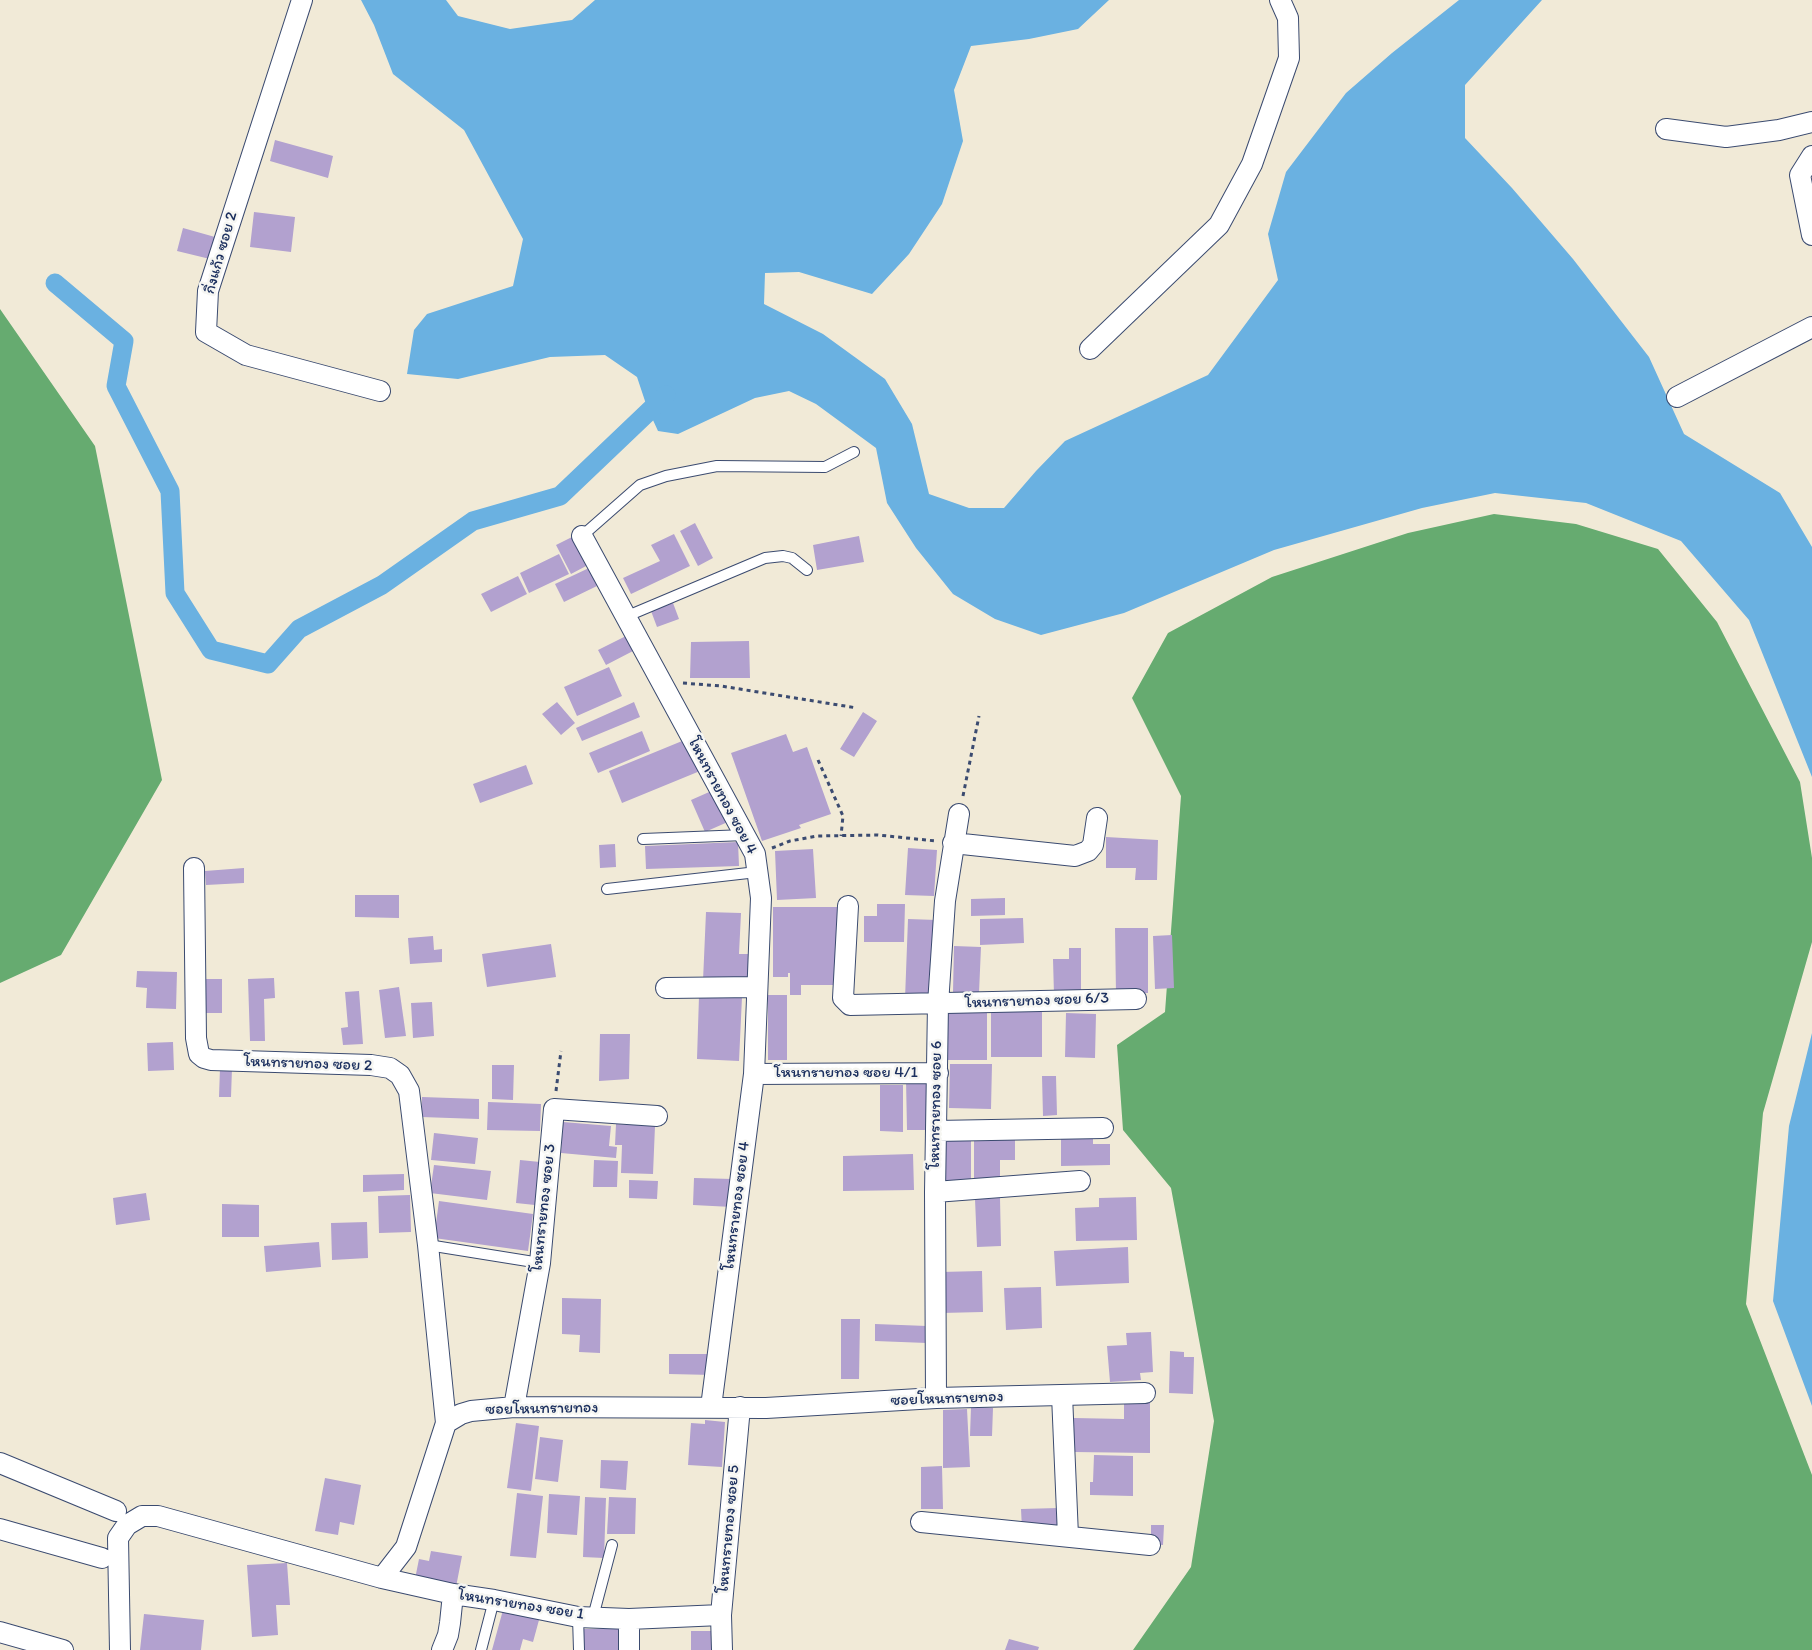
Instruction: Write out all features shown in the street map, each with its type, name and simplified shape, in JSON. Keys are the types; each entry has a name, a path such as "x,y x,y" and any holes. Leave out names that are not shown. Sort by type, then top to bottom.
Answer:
{"street":[{"name":"กิ่งแก้ว ซอย 2","path":"302,0 208,291 206,332 246,355 380,391"},
{"path":"1090,349 1219,225 1248,173 1289,58 1288,18 1280,0"},
{"path":"1666,129 1726,137 1780,130 1812,122"},
{"path":"1812,156 1800,175 1812,235"},
{"path":"1677,397 1812,328"},
{"name":"โหนทรายทอง ซอย 4","path":"582,536 745,835 756,863 761,898 754,1074 711,1407"},
{"name":"โหนทรายทอง ซอย 6","path":"936,1398 935,1192 938,1004 945,901 959,814"},
{"path":"953,844 1075,856 1088,851 1094,845 1097,818"},
{"name":"โหนทรายทอง ซอย 2","path":"194,868 196,1038 199,1054 211,1060 371,1065 390,1068 400,1075 409,1091 428,1245 446,1423"},
{"name":"โหนทรายทอง ซอย 6/3","path":"848,906 843,998 850,1005 1136,999"},
{"path":"666,988 757,987"},
{"name":"โหนทรายทอง ซอย 4/1","path":"754,1074 938,1073"},
{"path":"554,1109 657,1116"},
{"name":"โหนทรายทอง ซอย 3","path":"514,1407 540,1263 554,1109"},
{"path":"936,1131 1103,1128"},
{"path":"935,1192 1080,1181"},
{"name":"ซอยโหนทรายทอง","path":"446,1423 461,1414 471,1411 514,1407 766,1408 936,1398 1145,1393"},
{"path":"1062,1395 1068,1536"},
{"name":"โหนทรายทอง ซอย 5","path":"722,1650 721,1615 740,1407"},
{"path":"120,1650 118,1538 127,1524 142,1516 158,1516 382,1578 406,1547 446,1423"},
{"path":"0,1463 116,1511"},
{"path":"921,1522 1150,1545"},
{"path":"0,1529 102,1558"},
{"name":"โหนทรายทอง ซอย 1","path":"382,1578 453,1594 586,1617 628,1619 721,1615"},
{"path":"442,1650 449,1629 453,1594"},
{"path":"628,1619 629,1650"},
{"path":"0,1632 63,1650"}],"lane":[{"name":"โหนทรายทอง ซอย 4","path":"582,536 640,485 666,476 717,466 825,467 854,452"},
{"path":"625,617 765,558 783,556 792,558 807,570"},
{"path":"643,839 745,835"},
{"path":"606,888 756,863"},
{"path":"428,1245 540,1263"},
{"path":"579,1650 586,1617 612,1545"},
{"path":"481,1650 494,1600"}],"path":[{"path":"660,681 721,686 856,708"},
{"path":"959,814 979,716"},
{"path":"818,760 843,816 841,836"},
{"path":"756,863 790,841 817,836 878,835 953,844"},
{"path":"554,1109 561,1051"}],"green space":[{"path":"0,309 95,446 162,780 61,955 0,983"},
{"path":"1494,514 1576,524 1658,549 1717,622 1800,782 1812,858 1812,942 1763,1113 1746,1304 1812,1475 1812,1650 1133,1650 1191,1567 1214,1421 1171,1188 1123,1130 1117,1045 1165,1012 1181,796 1132,698 1168,633 1272,577 1408,533"}],"water":[{"path":"361,0 446,0 458,16 510,29 572,20 595,0 1109,0 1078,29 1029,39 971,46 954,90 963,141 942,204 909,254 872,294 799,272 765,273 764,304 823,334 885,379 912,424 929,494 969,508 1004,508 1065,441 1208,375 1278,280 1268,234 1286,172 1346,93 1392,53 1459,0 1542,0 1465,85 1465,138 1512,188 1573,259 1649,357 1684,434 1780,493 1812,547 1812,777 1749,620 1681,541 1586,503 1495,493 1422,508 1274,550 1124,613 1041,635 995,619 953,594 916,548 887,503 876,448 816,404 789,391 755,398 678,434 658,431 647,407 637,377 605,355 550,357 458,379 407,374 414,330 427,314 513,286 523,239 464,130 393,74 374,25"},
{"path":"1812,1033 1812,1406 1773,1301 1789,1126"}],"building":[{"path":"275,140 333,156 328,178 270,161"},
{"path":"254,212 295,217 291,252 250,247"},
{"path":"183,228 215,237 210,259 177,251"},
{"path":"695,523 713,558 698,566 680,531"},
{"path":"674,534 690,566 631,594 623,578 660,561 651,545"},
{"path":"574,536 588,565 571,574 556,545"},
{"path":"859,536 864,562 817,570 813,545"},
{"path":"559,554 569,574 529,593 520,573"},
{"path":"589,568 597,586 564,602 555,584"},
{"path":"518,576 527,594 491,612 481,594"},
{"path":"673,603 679,619 657,627 651,611"},
{"path":"626,636 633,651 606,665 598,650"},
{"path":"749,641 750,678 690,678 691,642"},
{"path":"609,667 622,696 577,716 564,687"},
{"path":"557,702 575,723 561,735 542,714"},
{"path":"634,702 640,717 582,741 576,728"},
{"path":"863,712 877,721 854,757 840,749"},
{"path":"642,731 650,751 598,773 589,753"},
{"path":"786,734 793,752 807,747 831,814 799,825 801,828 762,841 731,753"},
{"path":"687,739 700,771 622,803 609,771"},
{"path":"526,765 533,784 480,803 473,784"},
{"path":"716,789 730,821 705,832 691,800"},
{"path":"1106,837 1158,840 1157,880 1135,880 1136,868 1106,868"},
{"path":"738,842 739,866 646,869 645,846"},
{"path":"615,844 616,867 600,868 599,845"},
{"path":"908,848 937,850 934,896 905,895"},
{"path":"813,849 816,898 777,900 775,851"},
{"path":"244,868 244,883 206,885 205,871"},
{"path":"355,895 399,895 399,918 355,917"},
{"path":"1005,898 1005,915 971,916 971,899"},
{"path":"877,904 905,904 904,942 864,942 864,916 877,916"},
{"path":"773,907 841,907 840,985 801,985 801,995 790,995 790,973 788,973 788,977 773,977"},
{"path":"706,912 741,913 739,954 754,954 753,984 703,981"},
{"path":"1023,918 1024,943 980,945 980,919"},
{"path":"908,919 937,920 935,1000 905,999"},
{"path":"1115,928 1148,928 1148,993 1116,994"},
{"path":"1172,935 1174,988 1155,989 1153,936"},
{"path":"433,936 434,950 442,949 442,962 410,964 408,938"},
{"path":"551,944 556,977 487,987 482,954"},
{"path":"954,946 981,947 979,993 953,992"},
{"path":"1069,948 1081,948 1081,995 1054,995 1053,959 1069,959"},
{"path":"137,971 177,972 176,1009 146,1008 147,988 136,987"},
{"path":"274,978 275,998 264,999 265,1041 250,1041 248,979"},
{"path":"204,979 222,979 222,1013 205,1013"},
{"path":"399,987 406,1036 385,1038 379,990"},
{"path":"359,991 363,1044 343,1045 341,1028 348,1027 345,992"},
{"path":"768,995 787,995 787,1060 768,1060"},
{"path":"699,996 742,997 739,1061 697,1059"},
{"path":"432,1002 434,1036 413,1038 411,1003"},
{"path":"947,1007 987,1007 987,1060 947,1060"},
{"path":"991,1012 1042,1012 1042,1057 991,1057"},
{"path":"1066,1013 1096,1014 1095,1058 1065,1057"},
{"path":"600,1034 630,1034 629,1079 599,1081"},
{"path":"173,1042 174,1070 148,1071 147,1043"},
{"path":"950,1064 992,1064 991,1109 949,1108"},
{"path":"492,1065 514,1065 513,1100 492,1099"},
{"path":"220,1068 232,1068 231,1097 219,1097"},
{"path":"1042,1076 1056,1076 1057,1115 1043,1116"},
{"path":"906,1079 932,1079 933,1130 907,1130"},
{"path":"880,1085 903,1085 903,1132 880,1131"},
{"path":"422,1097 479,1099 479,1119 421,1117"},
{"path":"488,1102 541,1104 540,1131 487,1130"},
{"path":"563,1122 611,1126 609,1146 617,1147 616,1158 561,1153"},
{"path":"616,1124 655,1126 653,1174 621,1173 622,1145 615,1145"},
{"path":"434,1133 478,1138 475,1164 431,1160"},
{"path":"944,1137 971,1137 971,1183 944,1182"},
{"path":"974,1138 1015,1138 1015,1160 1000,1160 1000,1184 974,1184"},
{"path":"1093,1138 1093,1144 1110,1144 1110,1165 1061,1166 1061,1139"},
{"path":"913,1154 914,1190 843,1191 843,1156"},
{"path":"520,1160 540,1162 535,1205 516,1203"},
{"path":"594,1160 618,1161 617,1187 593,1187"},
{"path":"434,1165 491,1171 487,1200 430,1193"},
{"path":"404,1174 404,1190 363,1192 363,1175"},
{"path":"694,1178 733,1179 732,1207 693,1205"},
{"path":"629,1180 658,1181 657,1199 629,1198"},
{"path":"146,1193 150,1220 116,1225 113,1198"},
{"path":"410,1195 411,1232 379,1233 378,1196"},
{"path":"1136,1197 1137,1240 1076,1241 1075,1208 1099,1207 1099,1198"},
{"path":"1000,1198 1001,1246 977,1247 975,1199"},
{"path":"439,1201 533,1214 528,1251 434,1238"},
{"path":"222,1204 259,1205 259,1237 222,1237"},
{"path":"367,1222 368,1258 332,1260 331,1223"},
{"path":"319,1242 321,1267 266,1272 264,1246"},
{"path":"1128,1247 1129,1283 1056,1286 1054,1251"},
{"path":"982,1271 983,1312 941,1313 940,1272"},
{"path":"1041,1287 1042,1328 1006,1330 1004,1288"},
{"path":"562,1298 601,1299 600,1353 579,1352 580,1335 562,1334"},
{"path":"841,1319 860,1319 859,1379 841,1379"},
{"path":"875,1324 927,1326 927,1343 875,1341"},
{"path":"1151,1332 1153,1372 1140,1373 1141,1380 1110,1382 1107,1346 1127,1345 1126,1333"},
{"path":"1170,1351 1184,1352 1184,1357 1194,1357 1193,1394 1169,1393"},
{"path":"669,1354 713,1354 713,1375 669,1374"},
{"path":"1124,1401 1150,1401 1150,1453 1074,1452 1074,1418 1124,1419"},
{"path":"971,1407 993,1408 992,1436 970,1436"},
{"path":"967,1409 970,1467 943,1468 943,1410"},
{"path":"705,1420 725,1422 722,1467 688,1465 691,1423 705,1424"},
{"path":"516,1423 539,1426 531,1491 507,1488"},
{"path":"540,1437 563,1440 558,1482 535,1479"},
{"path":"1094,1455 1133,1456 1133,1496 1090,1495 1090,1482 1093,1482"},
{"path":"601,1460 628,1461 626,1490 600,1488"},
{"path":"942,1466 943,1509 921,1509 921,1467"},
{"path":"325,1478 361,1485 354,1525 340,1522 338,1535 315,1531"},
{"path":"517,1493 543,1496 536,1558 510,1556"},
{"path":"549,1494 580,1496 577,1535 547,1533"},
{"path":"585,1497 606,1498 604,1558 583,1557"},
{"path":"609,1497 636,1498 635,1534 607,1534"},
{"path":"1058,1508 1059,1527 1022,1529 1021,1509"},
{"path":"1151,1525 1164,1525 1163,1545 1151,1544"},
{"path":"431,1551 462,1556 456,1587 415,1579 419,1559 429,1561"},
{"path":"287,1563 290,1605 276,1605 278,1635 252,1637 247,1565"},
{"path":"503,1610 539,1620 533,1642 523,1639 520,1650 492,1650"},
{"path":"144,1614 204,1620 201,1650 140,1650"},
{"path":"584,1629 624,1629 624,1650 584,1650"},
{"path":"691,1631 715,1631 716,1650 691,1650"},
{"path":"1009,1639 1039,1647 1038,1650 1005,1650"}],"waterway":[{"path":"55,283 124,341 116,386 170,491 175,593 211,650 268,664 299,629 382,585 473,521 560,496 666,395"}]}
